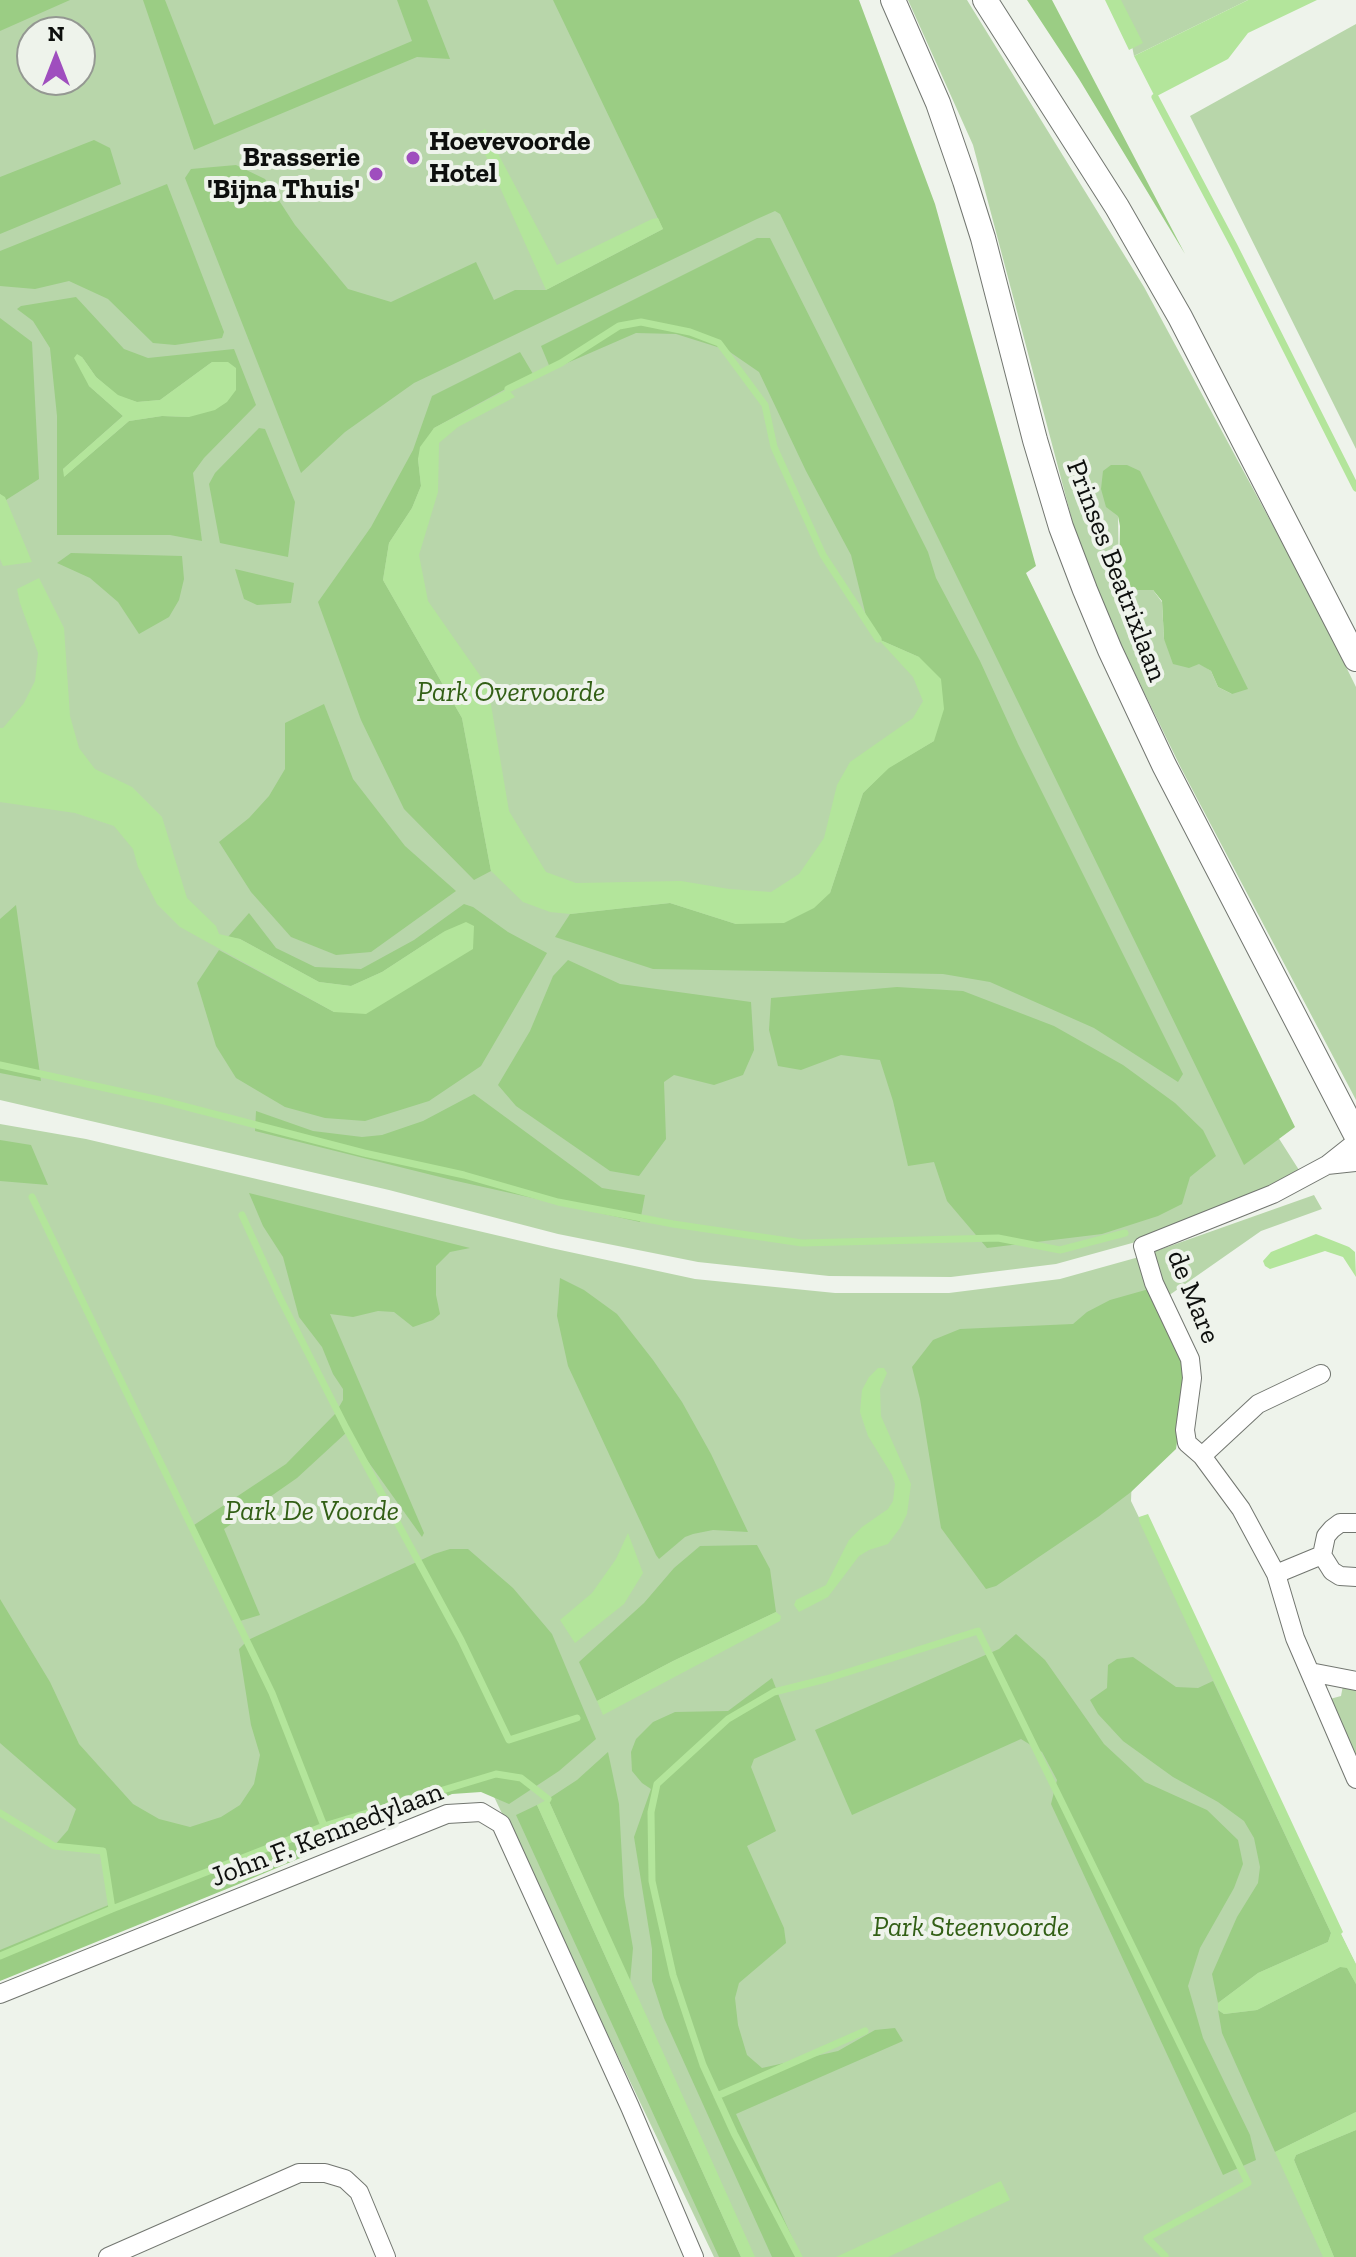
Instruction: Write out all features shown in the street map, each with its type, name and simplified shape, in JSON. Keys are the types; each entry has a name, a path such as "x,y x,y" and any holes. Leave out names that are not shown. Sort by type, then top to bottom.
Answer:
{"main road":[{"name":"Prinses Beatrixlaan","path":"893,0 938,103 974,209 1035,440 1061,527 1085,590 1164,765 1356,1135"},
{"path":"985,0 1117,207 1180,317 1356,659"}],"street":[{"path":"1327,1165 1356,1142"},
{"path":"1327,1165 1356,1162"},
{"name":"de Mare","path":"1327,1165 1273,1194 1143,1246 1154,1283 1190,1359 1192,1378 1185,1430 1187,1443 1202,1456 1241,1509 1276,1574 1295,1638 1356,1779"},
{"path":"1202,1456 1258,1404 1321,1374"},
{"path":"1356,1523 1340,1523 1332,1529 1326,1536 1322,1555 1332,1571 1340,1576 1356,1577"},
{"path":"1276,1574 1322,1555"},
{"path":"1310,1672 1356,1681"},
{"name":"John F. Kennedylaan","path":"0,1994 447,1814 481,1812 501,1824 630,2107 694,2257"},
{"path":"108,2257 299,2173 325,2173 345,2179 359,2192 386,2257"}],"green space":[{"name":"Park Overvoorde","path":"0,0 845,0 995,532 1229,1060 1306,1181 1143,1240 1056,1264 951,1277 829,1276 698,1262 558,1234 389,1190 0,1100"},
{"path":"908,0 967,0 1144,287 1311,596 1356,687 1356,1100 1181,768 1086,573 973,145","holes":["1118,516 1232,694 1218,687 1211,671 1164,639 1162,602 1153,590 1137,590 1119,575"]},
{"path":"1111,0 1248,0 1134,56 1130,36"},
{"path":"1356,24 1356,449 1190,116"},
{"path":"0,1124 86,1139 695,1279 835,1293 949,1293 1060,1279 1139,1257 1314,1195 1322,1209 1261,1231 1138,1317 1131,1501 1356,1965 1356,2257 714,2257 486,1780 0,1978"},
{"path":"1344,1680 1356,1683 1356,1758 1330,1699 1341,1696"}],"shaded area":[{"path":"0,0 70,0 34,16 16,16 16,24 0,31"},
{"path":"143,0 165,0 214,125 412,41 397,0 427,0 450,59 417,57 194,150"},
{"path":"553,0 859,0 935,204 1036,566 1026,573 1295,1127 1244,1165 780,214 775,211 757,219 414,383 345,432 301,473 185,178 191,169 236,165 265,179 295,225 348,289 391,302 476,262 494,300 515,290 546,290 663,229"},
{"path":"1027,0 1052,0 1185,254 1079,79"},
{"path":"1105,0 1121,0 1143,43 1129,50"},
{"path":"1248,0 1317,0 1248,33 1228,59 1155,97 1134,56"},
{"path":"485,129 557,265 652,219 658,218 663,229 546,290 476,134"},
{"path":"94,140 110,148 121,184 0,234 0,177"},
{"path":"167,184 224,332 222,338 175,345 153,343 108,299 69,281 35,289 0,286 0,251"},
{"path":"757,238 770,238 928,552 936,578 1183,1074 1178,1082 1094,1028 990,982 943,974 653,969 555,937 570,914 670,903 736,924 830,893 863,793 888,768 934,741 919,657 878,639 868,624 851,555 806,471 759,372 727,350 676,334 636,333 551,370 541,346"},
{"path":"76,297 124,349 148,358 234,349 256,405 193,473 202,541 170,535 57,535 57,416 50,348 33,321 17,309","holes":["82,357 96,377 118,396 137,402 160,400 212,362 189,417 162,416 129,421 65,476 63,469 123,416 89,386"]},
{"path":"0,318 32,342 39,479 6,500 0,494"},
{"path":"520,352 533,374 434,428 418,459 421,486 412,508 389,543 383,580 462,718 491,871 474,880 404,809 361,720 318,602 371,527 413,450 432,396"},
{"path":"77,354 96,377 118,395 137,402 160,400 212,362 228,362 236,368 236,390 227,402 215,410 189,417 162,416 129,421 64,477 63,469 123,416 89,386 74,358"},
{"path":"508,389 515,397 458,427 439,443 438,492 419,555 428,601 488,687 509,811 546,872 576,883 681,881 771,892 799,874 824,838 837,785 850,762 913,718 923,701 913,677 878,639 919,657 941,679 944,709 934,741 889,768 863,793 830,893 814,908 784,923 736,924 670,903 570,914 550,912 523,902 491,871 462,718 383,580 389,543 412,508 421,486 420,447 434,428"},
{"path":"259,428 265,429 295,502 288,557 220,543 209,484 215,473"},
{"path":"1111,465 1127,465 1140,471 1248,689 1232,694 1218,687 1211,671 1199,664 1189,668 1173,664 1164,639 1162,601 1153,590 1137,590 1119,575 1118,516 1106,507 1101,489 1103,471"},
{"path":"0,494 5,497 32,562 3,566 0,559"},
{"path":"71,553 182,556 184,579 179,600 169,617 139,634 118,602 90,578 57,563"},
{"path":"235,569 294,583 291,603 257,605 244,599"},
{"path":"39,578 64,628 70,716 79,748 95,769 132,787 162,817 187,898 216,926 219,934 240,939 319,982 351,986 382,972 445,931 466,922 474,926 473,949 366,1014 334,1012 180,927 157,904 138,867 133,849 114,826 75,813 0,802 0,728 24,703 35,681 38,653 17,589"},
{"path":"324,704 353,779 405,846 456,891 371,952 336,955 291,937 251,892 219,842 249,818 269,796 285,769 285,723"},
{"path":"464,904 547,953 481,1066 429,1101 365,1121 325,1118 285,1107 236,1078 216,1046 197,983 219,950 334,1012 445,931 382,972 351,986 319,982 240,939 228,937 249,913 276,948 315,967 361,969 414,940"},
{"path":"16,905 41,1081 0,1073 0,919"},
{"path":"568,960 620,984 751,1002 754,1050 743,1075 714,1085 674,1075 664,1082 666,1139 639,1176 610,1171 516,1106 498,1085 530,1031 553,976"},
{"path":"897,987 963,991 1054,1026 1123,1065 1175,1103 1203,1130 1216,1156 1190,1177 1182,1204 1158,1216 1102,1234 987,1248 947,1201 934,1162 908,1166 880,1060 841,1055 801,1070 778,1066 769,1030 771,998"},
{"path":"474,1094 602,1188 645,1195 640,1222 255,1131 256,1111 313,1131 362,1137 382,1135 423,1121"},
{"path":"0,1140 31,1145 48,1185 0,1181"},
{"path":"249,1193 470,1248 450,1252 436,1266 436,1295 440,1314 433,1320 413,1327 394,1312 378,1311 353,1317 330,1314 424,1533 422,1537 347,1432 297,1478 224,1529 260,1615 240,1621 194,1525 286,1464 335,1414 343,1400 343,1389 322,1347 299,1317 283,1257 263,1226"},
{"path":"1316,1234 1355,1252 1356,1277 1343,1257 1325,1251 1270,1269 1265,1266 1263,1261 1271,1252"},
{"path":"560,1278 584,1290 617,1314 653,1360 682,1402 711,1454 748,1532 713,1530 693,1534 659,1559 656,1555 568,1366 557,1316"},
{"path":"1149,1289 1185,1364 1176,1449 1131,1492 1098,1517 996,1586 986,1589 941,1528 912,1367 933,1340 960,1329 1073,1324 1087,1312 1110,1300"},
{"path":"878,1368 884,1368 887,1373 880,1389 881,1416 911,1484 907,1514 888,1544 859,1556 828,1597 799,1612 794,1605 796,1600 826,1585 849,1540 888,1509 893,1501 895,1484 892,1475 868,1436 860,1412 862,1390"},
{"path":"1148,1514 1343,1932 1341,1934 1356,1964 1356,1984 1347,1968 1340,1967 1257,2010 1224,2014 1218,2010 1218,2003 1258,1973 1328,1942 1331,1933 1139,1521 1139,1517"},
{"path":"628,1533 643,1573 624,1604 575,1643 560,1620 592,1593 616,1559"},
{"path":"757,1545 770,1569 776,1612 597,1701 579,1662 644,1603 674,1568 700,1546"},
{"path":"450,1549 468,1549 513,1588 552,1634 596,1739 559,1771 509,1804 481,1792 452,1794 0,1981 0,1950 111,1904 103,1851 54,1846 68,1830 76,1809 0,1743 0,1599 50,1682 79,1744 133,1804 159,1819 190,1827 221,1817 240,1805 254,1784 260,1755 251,1725 239,1649 248,1640"},
{"path":"776,1612 781,1616 780,1621 603,1715 597,1701"},
{"path":"1016,1634 1045,1660 1104,1744 1145,1782 1207,1810 1238,1840 1243,1864 1234,1888 1200,1948 1188,1986 1203,2038 1250,2135 1256,2160 1223,2175 1051,1804 1057,1780 1042,1752 1021,1739 852,1815 815,1730 999,1649"},
{"path":"1133,1657 1176,1687 1198,1688 1213,1681 1331,1933 1328,1942 1258,1973 1218,2003 1212,1974 1237,1917 1258,1883 1260,1867 1254,1838 1244,1821 1218,1802 1173,1777 1123,1741 1098,1714 1090,1700 1107,1688 1108,1665 1117,1659"},
{"path":"772,1678 796,1740 754,1759 751,1767 776,1831 747,1846 784,1928 786,1943 739,1983 735,1998 738,2025 747,2055 762,2068 838,2051 875,2030 895,2028 903,2041 736,2114 801,2257 772,2257 664,2018 652,1981 652,1949 634,1837 651,1789 632,1771 631,1752 636,1739 653,1722 675,1712 728,1711"},
{"path":"608,1752 619,1804 624,1896 633,1948 630,1982 548,1799 577,1780"},
{"path":"548,1799 755,2257 741,2257 537,1805"},
{"path":"537,1805 741,2257 719,2257 516,1815"},
{"path":"1340,1967 1347,1967 1356,1984 1356,2112 1275,2152 1222,2033 1218,2010 1224,2014 1257,2010"},
{"path":"1356,2112 1356,2130 1296,2155 1294,2160 1334,2257 1323,2257 1275,2152"},
{"path":"1356,2130 1356,2257 1334,2257 1294,2160 1296,2155"},
{"path":"1001,2181 1010,2200 888,2257 836,2257"}],"waterway":[{"path":"1155,97 1356,488"},
{"path":"508,389 561,363 619,326 641,322 690,332 719,343 765,405 774,447 823,555 878,639"},
{"path":"0,1065 164,1101 364,1153 464,1175 558,1202 673,1224 802,1243 998,1238 1060,1250 1125,1233"},
{"path":"32,1197 272,1693 324,1826"},
{"path":"242,1215 346,1428 461,1640 509,1740 577,1718"},
{"path":"799,2257 734,2133 703,2065 673,1975 652,1881 651,1812 657,1784 728,1719 774,1692 826,1679 978,1631 1248,2183 1147,2238 1165,2256"},
{"path":"0,1956 324,1826 496,1774 521,1778 548,1799"},
{"path":"0,1813 54,1846 103,1851 112,1909"},
{"path":"717,2096 865,2031"}],"place":[{"name":"Hoevevoorde Hotel","path":"413,158"},
{"name":"Brasserie 'Bijna Thuis'","path":"376,174"}],"park label":[{"name":"Park De Voorde","path":"312,1512"},
{"name":"Park Steenvoorde","path":"971,1928"}]}
